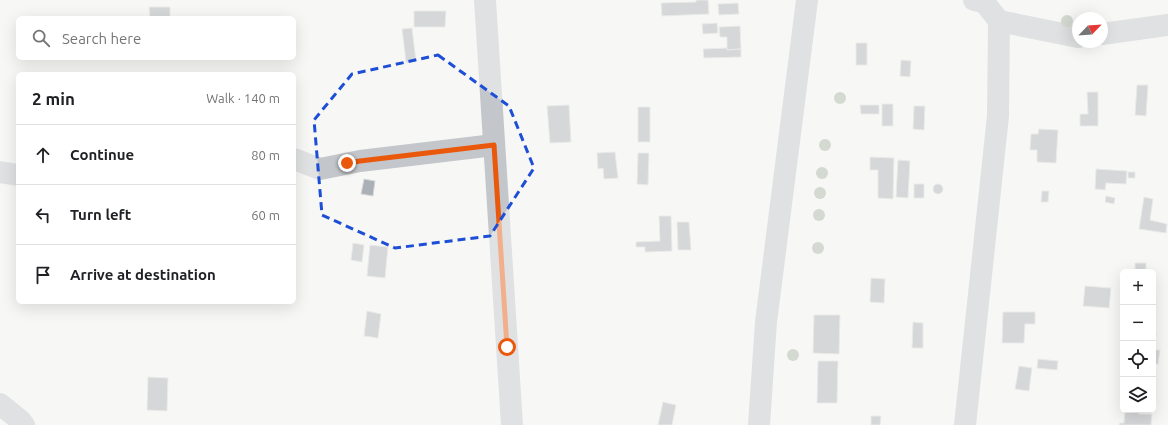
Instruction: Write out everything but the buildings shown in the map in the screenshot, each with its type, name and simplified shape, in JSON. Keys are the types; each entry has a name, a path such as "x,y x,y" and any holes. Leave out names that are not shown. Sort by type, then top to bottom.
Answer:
{"street":[{"path":"485,0 512,425"},
{"path":"759,425 766,322 807,0"},
{"path":"965,425 998,116 999,21 984,2 974,0"},
{"path":"999,21 1072,36"},
{"path":"1108,33 1168,25"},
{"path":"296,160 320,169 360,161 494,145"},
{"path":"0,172 16,175"},
{"path":"0,404 24,425"}],"highlighted area":[{"path":"438,55 509,106 534,168 490,236 395,248 322,215 314,120 352,74"}],"route":[{"path":"347,163 494,145 507,347"}]}
